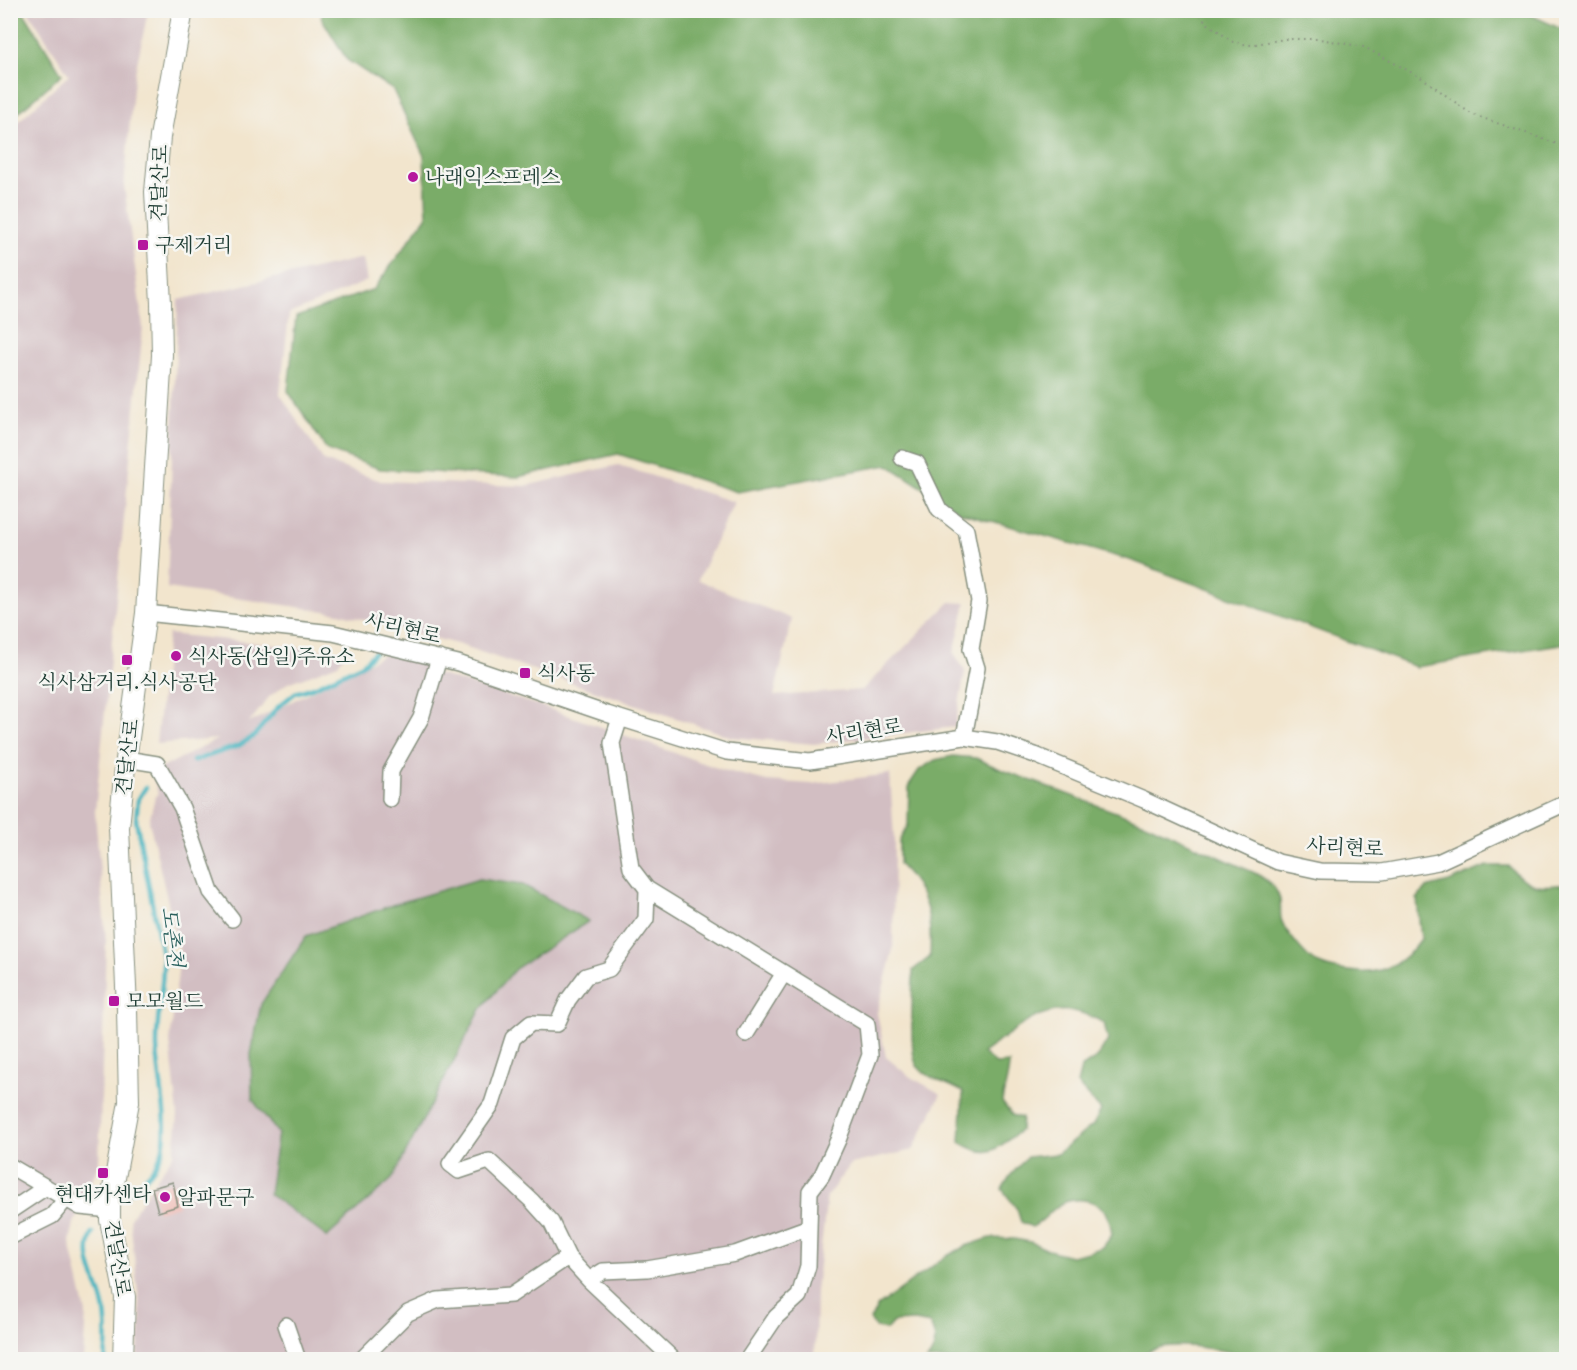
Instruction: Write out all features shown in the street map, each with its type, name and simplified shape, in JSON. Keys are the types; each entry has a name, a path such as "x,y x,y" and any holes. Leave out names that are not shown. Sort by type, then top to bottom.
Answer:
{"street":[{"name":"견달산로","path":"123,1359 125,1297 110,1220 129,1102 119,828 146,614 162,355 155,192 160,137 183,10"},
{"path":"902,458 917,464 939,509 966,530 979,601 971,649 977,668 964,736"},
{"name":"사리현로","path":"146,614 333,633 439,658 727,752 810,761 964,736 997,742 1035,755 1144,800 1278,862 1320,871 1382,872 1438,862 1566,803"},
{"path":"390,799 391,771 421,718 439,658"},
{"path":"620,718 612,743 630,868 648,889 867,1024 870,1055 838,1140 822,1175 810,1191 808,1266 799,1296 776,1317 747,1359"},
{"path":"126,759 157,764 182,808 211,892 232,919"},
{"path":"648,889 646,919 609,969 586,976 568,1000 557,1024 531,1023 513,1038 492,1104 450,1164 459,1171 489,1161 532,1201 550,1222 568,1257 674,1359"},
{"path":"746,1034 784,973"},
{"path":"10,1166 80,1207 110,1210"},
{"path":"10,1211 46,1187"},
{"path":"10,1238 52,1216 66,1199"},
{"path":"590,1280 603,1271 647,1269 735,1254 809,1227"},
{"path":"361,1359 408,1313 438,1300 511,1295 568,1257"},
{"path":"286,1325 298,1359"}],"path":[{"path":"1196,10 1207,23 1233,42 1249,45 1286,39 1320,39 1364,47 1424,79 1471,114 1566,147"}],"shaded area":[{"path":"28,11 148,11 134,78 124,186 143,327 95,812 106,942 99,1163 74,1223 70,1242 86,1313 83,1359 11,1360 11,128 69,75"},
{"path":"363,258 367,281 289,314 280,394 324,461 381,481 525,486 618,465 734,502 698,580 792,619 774,696 862,690 950,602 966,603 954,653 965,671 955,727 814,744 732,737 457,644 339,613 167,588 178,300"},
{"path":"168,634 346,652 338,664 286,684 269,697 249,723 389,652 429,664 424,670 544,707 723,770 767,781 812,784 890,774 894,838 893,949 877,1013 886,1057 909,1076 941,1094 913,1150 851,1164 827,1196 816,1291 815,1359 137,1359 141,1321 130,1218 174,1153 178,1115 170,1042 180,954 149,821 155,797 158,794 152,773 218,739 156,744"}],"green space":[{"path":"11,10 23,11 62,74 11,119"},
{"path":"1520,10 1566,31 1566,643 1416,667 1133,561 960,512 888,465 737,492 618,454 518,477 380,469 327,450 288,391 296,317 374,289 427,216 424,156 393,90 347,60 321,17 324,11"},
{"path":"953,756 976,758 1145,823 1257,874 1277,891 1281,919 1297,944 1314,961 1334,969 1359,972 1378,971 1394,964 1409,953 1421,939 1417,899 1426,888 1449,882 1487,866 1509,866 1522,879 1534,885 1566,884 1566,1359 1246,1360 1242,1354 1201,1347 1172,1346 1146,1352 1136,1359 927,1360 935,1343 930,1324 915,1321 893,1322 886,1330 876,1328 870,1320 878,1306 945,1257 966,1246 990,1238 1014,1239 1031,1242 1048,1250 1071,1256 1103,1247 1112,1235 1106,1212 1096,1204 1083,1200 1064,1203 1032,1227 1021,1222 1017,1209 1002,1189 1027,1157 1057,1154 1093,1125 1101,1110 1077,1084 1081,1068 1098,1057 1108,1040 1104,1023 1086,1014 1054,1011 1026,1023 983,1053 996,1064 1009,1063 1002,1102 1012,1115 1022,1118 1021,1130 998,1147 986,1152 970,1148 960,1142 963,1092 928,1075 918,1067 915,1061 912,1037 913,970 930,957 930,930 922,896 899,864 899,841 908,825 909,785 919,770 935,760"},
{"path":"479,879 523,885 589,921 515,969 481,1009 392,1179 327,1237 269,1194 278,1133 252,1099 251,1054 261,1004 306,936 392,905"}],"building":[{"name":"알파문구","path":"173,1182 178,1206 158,1212 152,1188"}],"waterway":[{"name":"도촌천","path":"193,761 238,746 253,737 279,706 295,693 314,687 363,664 375,652"},
{"name":"도촌천","path":"131,1192 158,1161 165,1137 157,1047 163,959 136,820 138,800 146,787"},
{"name":"도촌천","path":"93,1233 89,1259 105,1309 107,1331 105,1360"}],"place":[{"name":"나래익스프레스","path":"413,177"},
{"name":"구제거리","path":"143,245"},
{"name":"식사동(삼일)주유소","path":"176,656"},
{"name":"식사삼거리.식사공단","path":"127,660"},
{"name":"식사동","path":"525,673"},
{"name":"모모월드","path":"114,1001"},
{"name":"현대카센타","path":"103,1173"},
{"name":"알파문구","path":"165,1197"}]}
